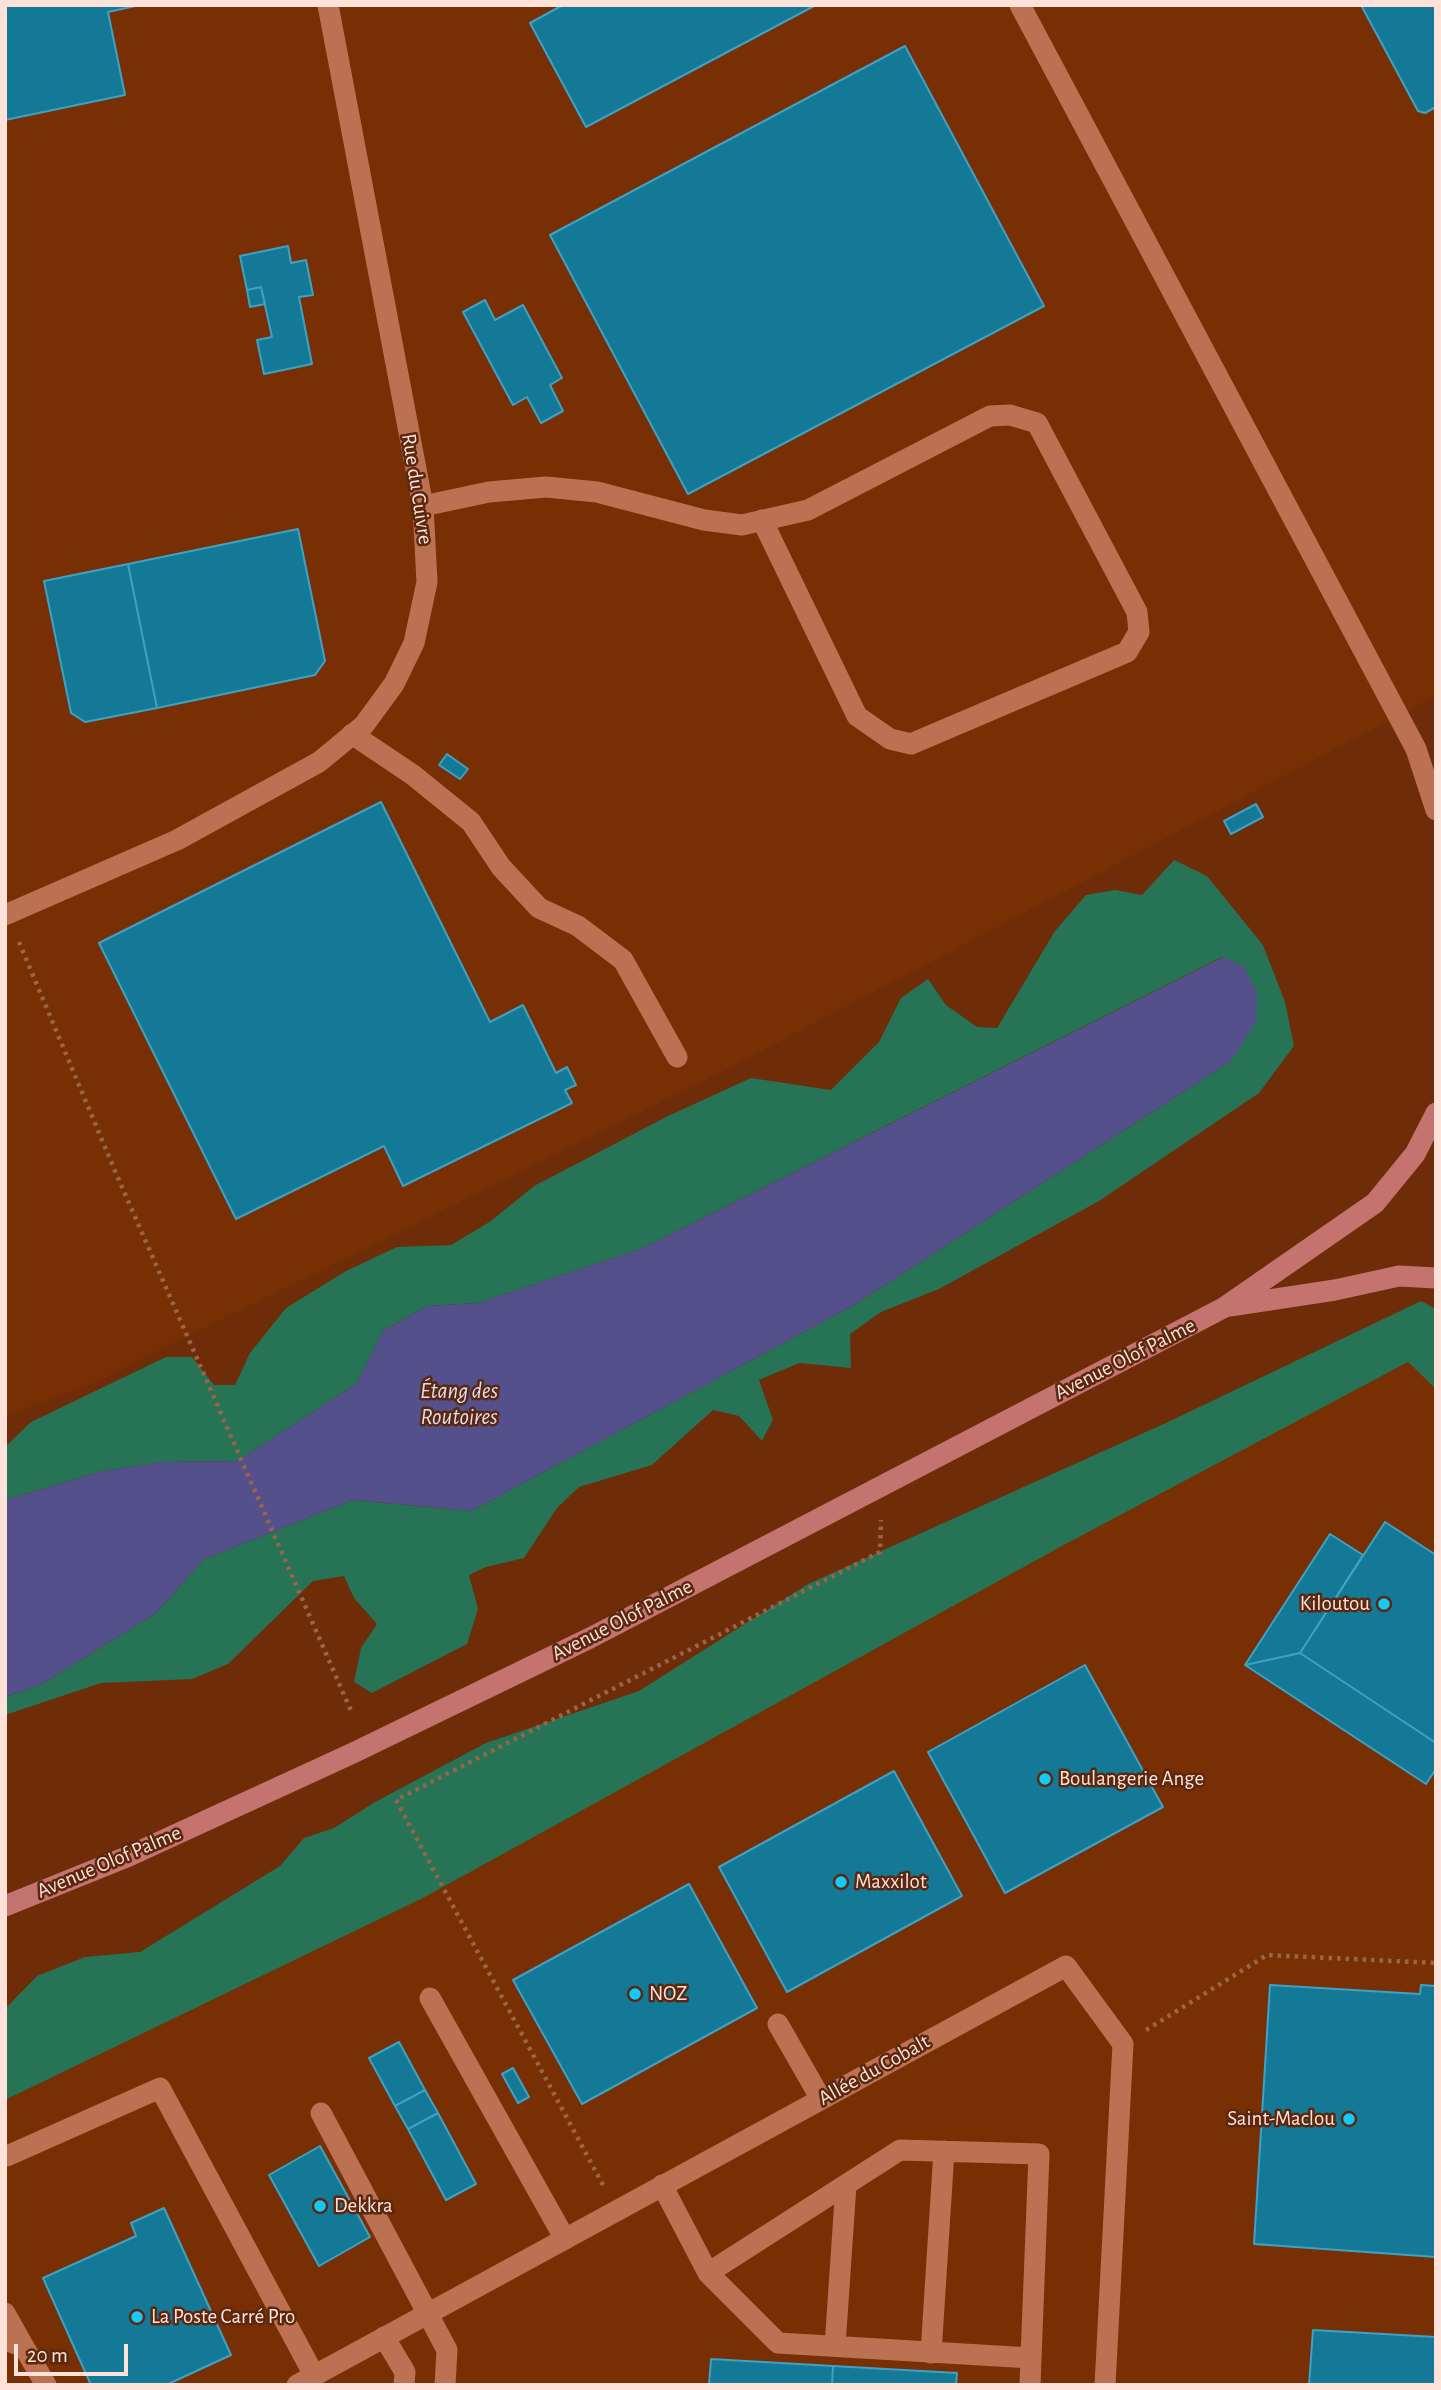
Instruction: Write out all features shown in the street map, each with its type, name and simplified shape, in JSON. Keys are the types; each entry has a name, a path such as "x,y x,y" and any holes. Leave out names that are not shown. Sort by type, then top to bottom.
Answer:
{"main road":[{"name":"Avenue Olof Palme","path":"5,1906 129,1856 328,1765 590,1637 1225,1307 1375,1203 1415,1154 1436,1113"},
{"name":"Avenue Olof Palme","path":"1225,1307 1335,1290 1399,1276 1436,1278"}],"street":[{"name":"Rue du Cuivre","path":"6,915 177,840 319,762 364,725 394,684 414,643 427,582 423,506 328,5"},
{"path":"1020,5 1416,749 1436,810"},
{"path":"423,506 489,492 546,487 597,492 704,520 742,525 762,520 808,509 990,416 1010,415 1037,423 1137,612 1139,632 1127,652 911,744 890,739 857,716 762,520"},
{"path":"352,734 413,775 471,822 501,867 538,908 578,926 623,960 677,1057"},
{"path":"1416,749 1436,774"},
{"name":"Allée du Cobalt","path":"306,2380 1066,1966 1124,2044"},
{"path":"430,1998 565,2239"},
{"path":"778,2024 821,2099"},
{"path":"1105,2385 1124,2044"},
{"path":"7,2156 160,2088 306,2380"},
{"path":"321,2113 446,2350 445,2385"},
{"path":"708,2273 900,2150 1039,2154 1030,2385"},
{"path":"931,2353 944,2151"},
{"path":"662,2185 708,2273 778,2343 1031,2358"},
{"path":"835,2346 846,2185"},
{"path":"5,2313 15,2343 46,2385"},
{"path":"384,2337 405,2372 404,2385"}],"path":[{"path":"6,915 352,1713"},
{"path":"617,2210 396,1800 880,1552 881,1519"},
{"path":"1124,2044 1267,1955 1436,1963"}],"shaded area":[{"path":"5,5 1436,5 1436,696 726,1070 92,1384 5,1416"},
{"path":"1408,1361 1436,1389 1436,2385 5,2385 5,2100 423,1898 1062,1546"}],"green space":[{"path":"1174,860 1207,876 1263,945 1285,1002 1294,1046 1259,1093 1099,1201 939,1289 881,1312 850,1334 851,1368 799,1363 759,1380 773,1420 762,1441 739,1416 713,1410 652,1465 579,1487 557,1508 524,1558 486,1567 469,1575 478,1609 467,1644 372,1693 354,1682 361,1648 377,1624 354,1598 344,1576 313,1581 228,1664 192,1679 101,1683 5,1715 5,1697 42,1684 156,1613 204,1559 353,1500 471,1511 854,1305 1231,1061 1244,967 1222,957 641,1249 478,1303 427,1306 383,1331 357,1383 238,1461 163,1462 103,1471 5,1500 5,1447 31,1422 166,1357 192,1357 214,1385 235,1385 250,1353 286,1308 346,1271 397,1247 451,1245 491,1221 534,1186 668,1116 751,1078 831,1090 879,1042 901,998 928,979 946,1005 977,1027 997,1028 1055,931 1086,895 1115,890 1142,895"},
{"path":"1421,1301 1436,1309 1436,1389 1408,1362 1062,1546 423,1898 5,2100 5,2009 37,1976 85,1957 140,1952 280,1866 304,1838 334,1828 375,1802 486,1743 639,1691 808,1584 1168,1422"}],"water":[{"name":"Étang des Routoires","path":"1223,957 1244,967 1257,992 1256,1022 1231,1061 854,1305 471,1511 353,1500 204,1559 156,1613 42,1684 5,1697 5,1500 103,1471 162,1462 238,1461 357,1383 383,1331 427,1306 478,1303 641,1249"}],"building":[{"path":"5,5 140,5 108,12 125,95 5,120"},
{"path":"563,5 816,5 586,127 530,23"},
{"path":"1361,5 1436,5 1436,107 1425,113 1418,111"},
{"path":"905,46 1044,306 688,494 550,235"},
{"path":"288,246 291,263 306,260 313,295 299,297 312,364 264,374 257,340 272,337 261,287 247,290 240,256"},
{"path":"261,287 265,304 250,307 247,290"},
{"path":"485,300 495,320 523,305 562,378 550,385 563,411 541,423 527,397 513,405 463,312"},
{"path":"298,529 325,661 315,675 157,708 128,564"},
{"path":"128,564 157,708 85,722 71,713 44,581"},
{"path":"447,754 468,769 460,779 439,765"},
{"path":"381,802 490,1022 523,1005 556,1073 567,1067 576,1085 565,1090 572,1103 403,1186 384,1146 236,1219 99,943"},
{"path":"1256,804 1263,817 1231,834 1224,821"},
{"name":"Kiloutou","path":"1385,1522 1436,1555 1436,1743 1300,1653"},
{"path":"1330,1534 1363,1555 1300,1653 1245,1665"},
{"path":"1300,1653 1436,1743 1436,1769 1426,1784 1245,1665"},
{"name":"Boulangerie Ange","path":"1085,1665 1163,1807 1005,1893 928,1752"},
{"name":"Maxxilot","path":"894,1771 962,1896 787,1992 719,1867"},
{"name":"NOZ","path":"689,1884 757,2008 582,2104 513,1980"},
{"name":"Saint-Maclou","path":"1270,1985 1420,1994 1421,1985 1436,1986 1436,2257 1254,2244"},
{"path":"399,2042 425,2090 395,2106 369,2058"},
{"path":"513,2068 529,2097 518,2103 502,2074"},
{"path":"425,2090 438,2113 408,2129 395,2106"},
{"path":"438,2113 476,2184 446,2200 408,2129"},
{"name":"Dekkra","path":"320,2146 370,2237 319,2266 269,2175"},
{"name":"La Poste Carré Pro","path":"164,2208 231,2355 166,2385 91,2385 43,2278 136,2236 131,2223"},
{"path":"1313,2330 1436,2337 1436,2385 1309,2385"},
{"path":"711,2359 833,2366 832,2385 709,2385"},
{"path":"833,2366 957,2373 956,2385 832,2385"}],"place":[{"name":"Kiloutou","path":"1384,1604"},
{"name":"Boulangerie Ange","path":"1045,1779"},
{"name":"Maxxilot","path":"841,1882"},
{"name":"NOZ","path":"635,1994"},
{"name":"Saint-Maclou","path":"1349,2119"},
{"name":"Dekkra","path":"320,2206"},
{"name":"La Poste Carré Pro","path":"137,2317"}]}
